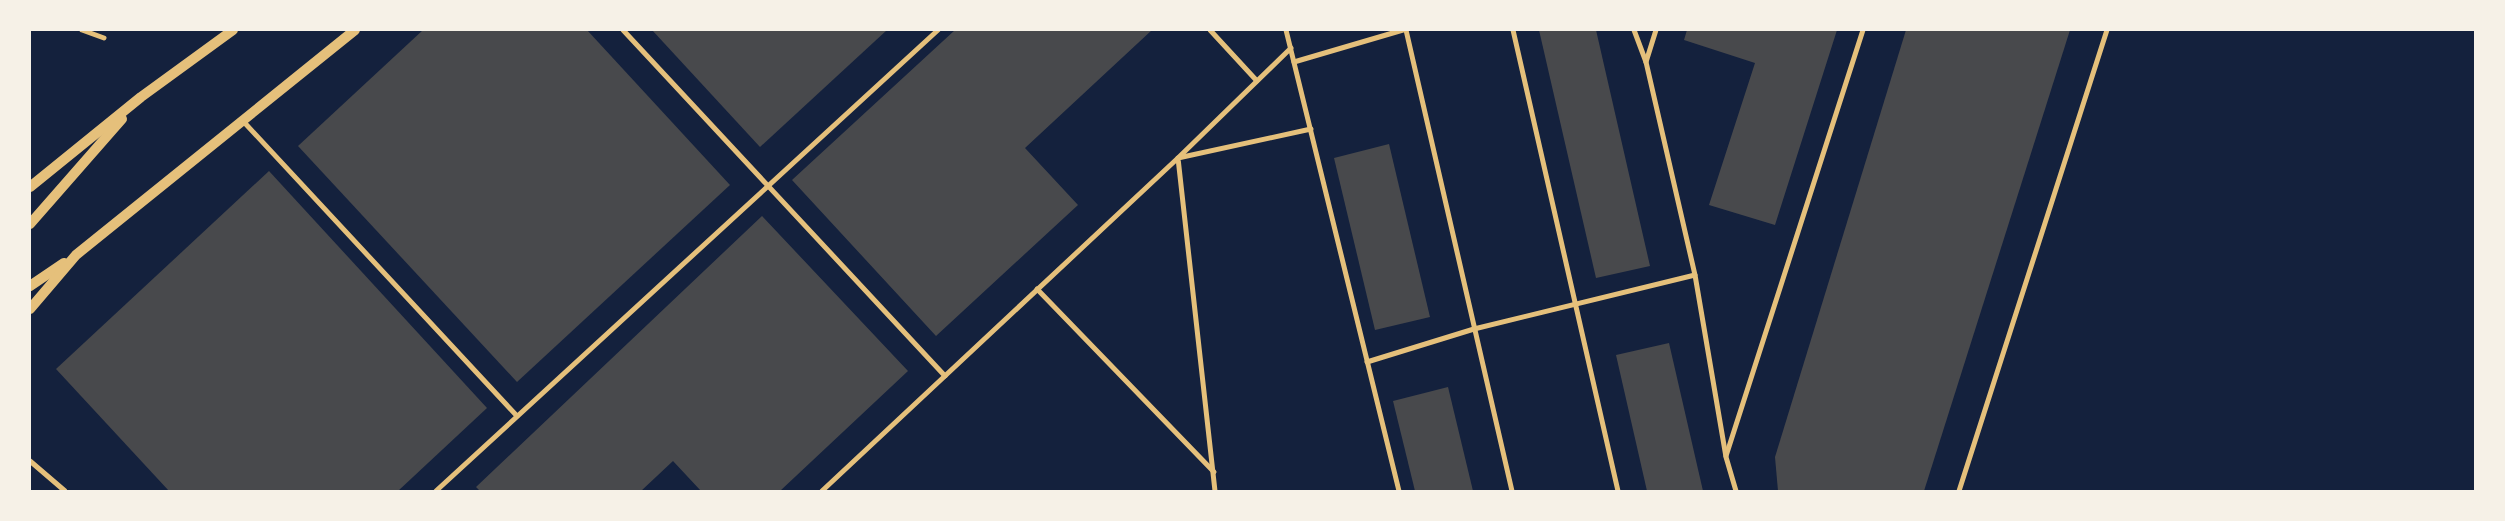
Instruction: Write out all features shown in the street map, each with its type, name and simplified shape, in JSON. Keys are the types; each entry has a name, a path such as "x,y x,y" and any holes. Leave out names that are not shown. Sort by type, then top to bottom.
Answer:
{"main road":[{"path":"30,187 141,97 233,30"},
{"path":"30,286 76,255 355,30"},
{"path":"30,224 141,97"},
{"path":"30,309 76,255"}],"street":[{"path":"82,30 104,38"},
{"path":"623,30 945,376"},
{"path":"436,491 938,30"},
{"path":"1210,30 1257,81"},
{"path":"1286,30 1399,491"},
{"path":"1294,62 1405,30 1512,491"},
{"path":"1513,30 1618,491"},
{"path":"1634,30 1646,62 1695,275 1726,457 1736,491"},
{"path":"1646,62 1656,30"},
{"path":"1726,457 1863,30"},
{"path":"1960,491 2107,30"},
{"path":"822,491 1178,158 1291,48"},
{"path":"242,120 517,416"},
{"path":"1178,158 1310,128"},
{"path":"1178,158 1215,491"},
{"path":"1367,362 1474,329 1695,275"},
{"path":"1037,289 1214,472"},
{"path":"30,461 65,491"}],"building":[{"path":"423,30 587,30 730,185 517,382 298,146"},
{"path":"652,30 887,30 760,147"},
{"path":"955,30 1152,30 1025,148 1078,205 936,336 792,180"},
{"path":"1539,30 1596,30 1650,266 1596,278"},
{"path":"1687,30 1837,30 1775,225 1709,205 1755,63 1684,40"},
{"path":"1906,30 2070,30 1924,491 1778,491 1775,457"},
{"path":"1389,144 1430,317 1375,330 1334,158"},
{"path":"269,171 487,408 398,491 169,491 56,369"},
{"path":"762,216 908,371 780,491 701,491 673,461 641,491 480,491 476,487"},
{"path":"1669,343 1703,491 1647,491 1616,355"},
{"path":"1448,387 1473,491 1415,491 1393,401"}]}
